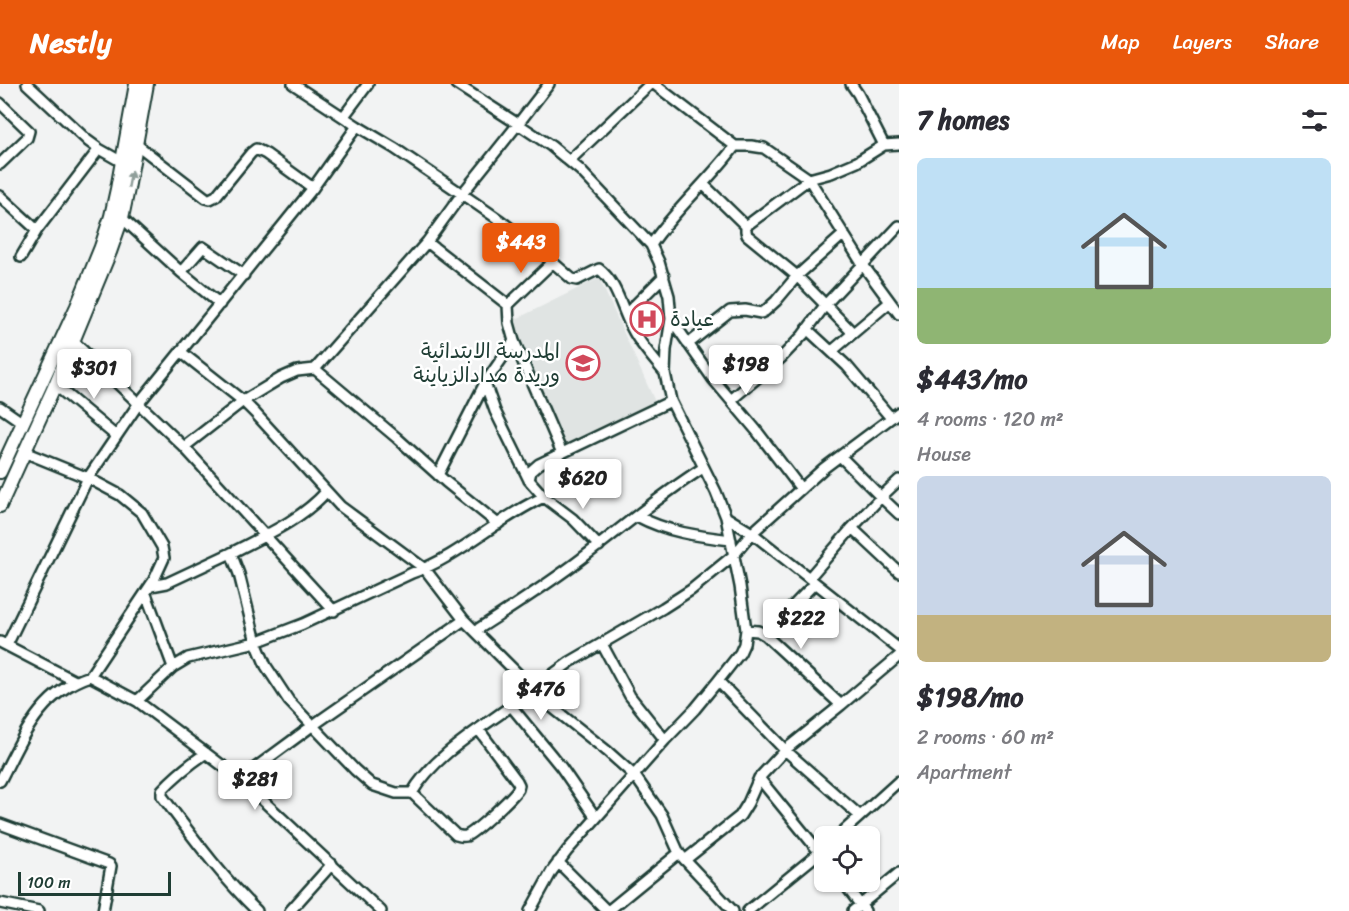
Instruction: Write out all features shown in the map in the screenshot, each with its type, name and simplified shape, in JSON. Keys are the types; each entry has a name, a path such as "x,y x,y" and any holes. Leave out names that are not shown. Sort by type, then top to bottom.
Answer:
{"main road":[{"path":"0,472 77,306 101,247 111,216 136,84"},
{"path":"0,506 55,385 122,218 147,84"}],"street":[{"path":"27,84 79,133 99,149 122,162"},
{"path":"344,116 368,84"},
{"path":"456,84 551,146 580,170 651,245 664,276 669,296 671,319 665,372 671,401 726,517 746,630 740,653 695,709 558,862 531,910"},
{"path":"184,447 243,401 291,373 315,369 427,242 549,84"},
{"path":"569,161 650,84"},
{"path":"654,84 735,146 764,148 809,180 863,265 898,312"},
{"path":"851,84 884,146"},
{"path":"298,85 501,221 574,280 599,269 609,278 638,338 665,372"},
{"path":"0,103 29,131 27,138 0,164"},
{"path":"75,681 3,643 88,478 138,403 313,188 357,126"},
{"path":"136,144 210,199 216,196 251,153 256,150 266,154 313,188"},
{"path":"746,226 809,180 857,162 884,146 899,144"},
{"path":"651,245 666,224 735,146"},
{"path":"21,257 37,230 99,149"},
{"path":"703,184 746,226 747,235 797,276 854,333"},
{"path":"1,199 37,230"},
{"path":"122,218 220,304"},
{"path":"731,400 781,358 826,304 899,226"},
{"path":"688,344 730,311 745,310 761,313 765,311 797,276 844,234"},
{"path":"427,242 508,305 514,341 562,453"},
{"path":"181,272 203,247 244,275"},
{"path":"508,305 553,262"},
{"path":"626,314 664,276"},
{"path":"832,351 890,302"},
{"path":"671,319 714,379 801,489"},
{"path":"412,793 437,762 570,662 684,595 734,555 752,533 824,468 895,415 807,329"},
{"path":"73,341 184,447 334,611"},
{"path":"438,475 485,383 514,341"},
{"path":"181,352 243,401 326,492 349,513 425,569 464,620 533,689 634,776 662,815 682,857 733,911"},
{"path":"315,369 498,524"},
{"path":"485,383 495,411 529,480 544,497 573,519 598,546"},
{"path":"55,385 116,436"},
{"path":"529,480 535,467 671,401"},
{"path":"0,406 23,423"},
{"path":"0,781 40,709 66,686 90,676 148,590 164,558 157,537 142,513 131,503 88,478 24,452"},
{"path":"840,456 899,514"},
{"path":"475,631 564,572 687,478 704,468"},
{"path":"765,634 812,581 852,528 899,480"},
{"path":"148,590 265,536 308,510 326,492"},
{"path":"137,701 173,667 188,658 256,642 334,611 452,555 531,503 544,497"},
{"path":"637,516 658,526 690,535 731,540"},
{"path":"726,517 752,533 899,649"},
{"path":"852,528 899,572"},
{"path":"231,553 239,574 256,642 266,666 289,701 372,785 396,793 412,793 456,835 461,837 469,834 504,804 516,792 519,785 479,730"},
{"path":"148,590 173,667"},
{"path":"240,779 464,620"},
{"path":"746,630 765,634 841,705"},
{"path":"602,644 630,696 665,740"},
{"path":"558,862 608,911 740,816 759,778 785,750 899,656"},
{"path":"90,676 137,701 240,779 381,911"},
{"path":"718,681 785,750 860,816"},
{"path":"511,706 561,767 596,818"},
{"path":"206,753 164,787 162,796 200,848 257,911"},
{"path":"759,778 814,842"},
{"path":"849,826 899,781"},
{"path":"0,824 110,864 103,911"},
{"path":"748,911 814,860"},
{"path":"290,911 332,864"},
{"path":"849,892 859,909 899,873"},
{"path":"0,903 39,911"}],"shaded area":[{"name":"المدرسة الابتدائية وريدة مدادالزياينة","path":"599,278 656,404 565,444 510,322"}],"place":[{"name":"عيادة","path":"647,319"},
{"name":"المدرسة الابتدائية وريدة مدادالزياينة","path":"583,363"}]}
